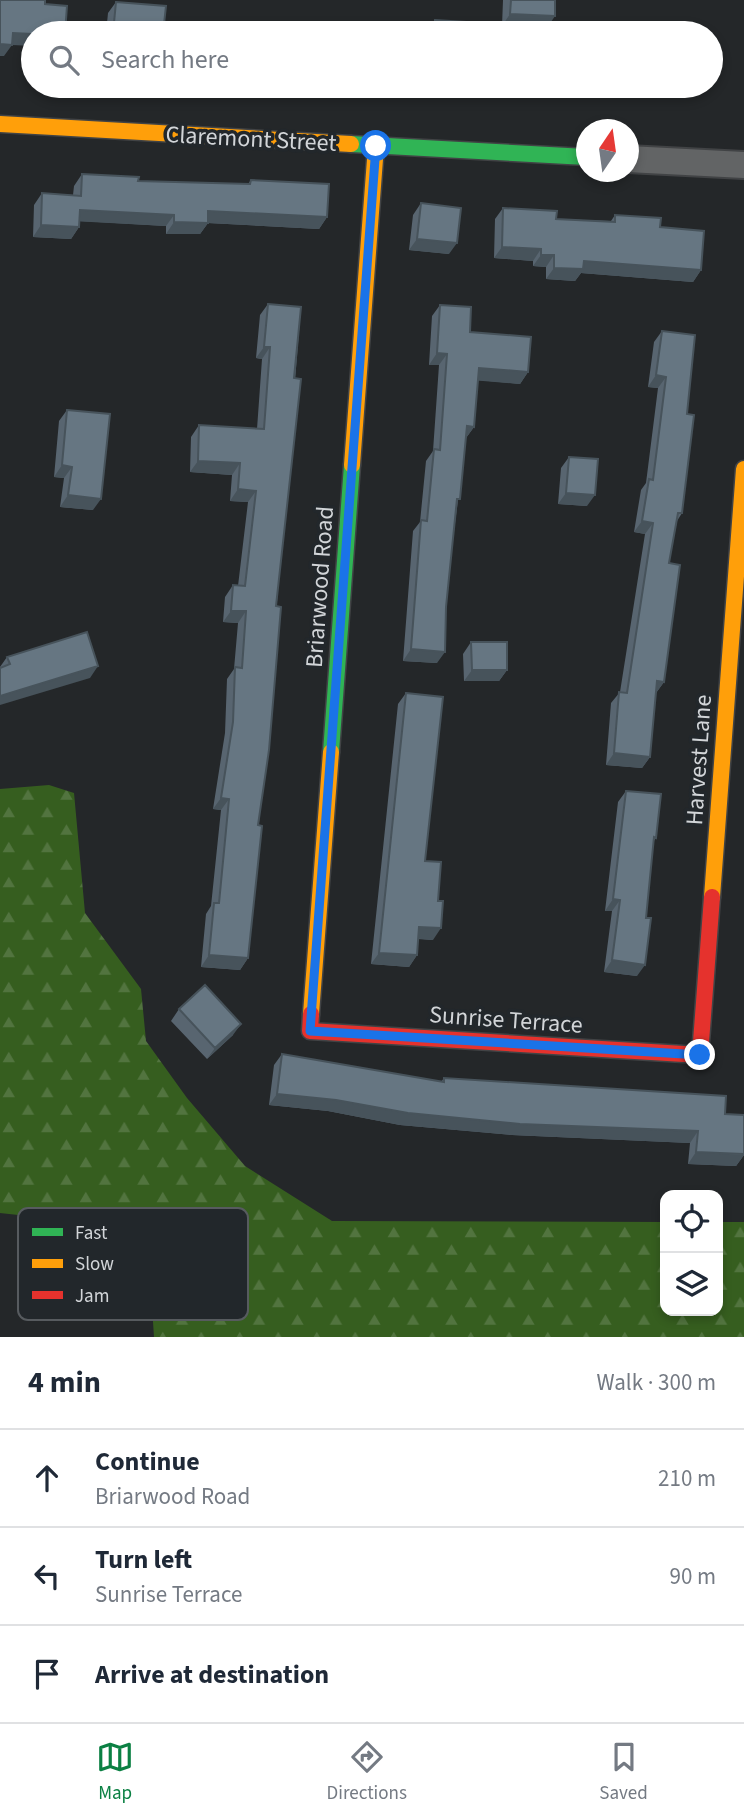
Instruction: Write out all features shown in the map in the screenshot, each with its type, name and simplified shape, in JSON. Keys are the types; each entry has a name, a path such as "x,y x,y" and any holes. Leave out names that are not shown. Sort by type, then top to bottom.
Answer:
{"street":[{"name":"Claremont Street","path":"0,124 576,156"},
{"name":"Briarwood Road","path":"310,1031 376,146"},
{"path":"639,160 744,165"},
{"name":"Harvest Lane","path":"700,1055 744,469"},
{"name":"Sunrise Terrace","path":"310,1031 700,1055"}],"green space":[{"path":"49,785 74,793 85,913 141,989 146,1041 187,1098 245,1166 332,1221 660,1222 660,1316 723,1316 723,1222 744,1222 744,1337 154,1337 153,1320 248,1320 248,1208 18,1208 18,1215 0,1213 0,789"}],"building":[{"path":"0,0 45,0 45,4 67,6 66,21 21,21 21,33 13,33 12,45 0,44"},
{"path":"511,0 555,0 555,16 510,14"},
{"path":"116,2 166,6 164,21 114,21"},
{"path":"82,174 139,177 138,181 250,184 251,180 329,184 327,217 208,211 208,223 174,222 174,215 80,210 79,227 41,225 42,193 81,196"},
{"path":"421,203 461,208 457,243 417,239"},
{"path":"503,208 557,211 556,219 615,222 615,215 661,218 660,227 704,231 701,270 584,261 583,269 554,268 554,255 541,255 541,249 502,247"},
{"path":"268,304 301,307 294,378 301,379 276,606 281,607 269,750 258,825 262,826 248,958 209,955 214,903 219,903 229,799 221,798 233,722 235,667 242,668 246,611 231,611 233,585 245,586 256,491 238,489 240,463 198,461 199,425 264,429 270,347 264,347"},
{"path":"440,305 471,307 470,332 531,337 528,372 479,368 474,427 467,426 460,499 457,499 446,607 445,652 411,649 421,520 427,521 434,449 440,450 447,354 437,353"},
{"path":"662,331 695,335 687,414 694,415 682,513 678,513 669,563 680,565 664,682 657,681 650,757 614,753 619,692 627,693 653,523 642,521 649,479 653,480 666,377 656,375"},
{"path":"67,410 110,414 101,499 68,495 72,467 62,465"},
{"path":"569,457 598,459 595,495 566,493"},
{"path":"87,632 98,666 0,696 0,668 10,664 7,657"},
{"path":"471,642 507,642 507,670 472,670"},
{"path":"406,693 443,697 425,861 441,862 438,901 443,901 441,928 419,927 417,955 379,953"},
{"path":"626,791 661,794 646,918 651,918 645,965 612,960 620,900 613,899"},
{"path":"205,985 241,1024 215,1048 179,1009"},
{"path":"282,1054 444,1082 444,1078 726,1096 725,1114 744,1115 744,1154 696,1152 698,1131 520,1124 408,1113 336,1100 277,1094"}],"traffic: fast":[{"path":"351,144 576,156"},
{"path":"331,752 352,465"}],"traffic: slow":[{"path":"0,124 351,144"},
{"path":"352,465 376,146"},
{"path":"712,897 744,469"},
{"path":"311,1014 331,752"}],"traffic: jam":[{"path":"311,1014 310,1031 700,1055 712,897"}],"route":[{"path":"376,146 310,1031 700,1055"}]}
